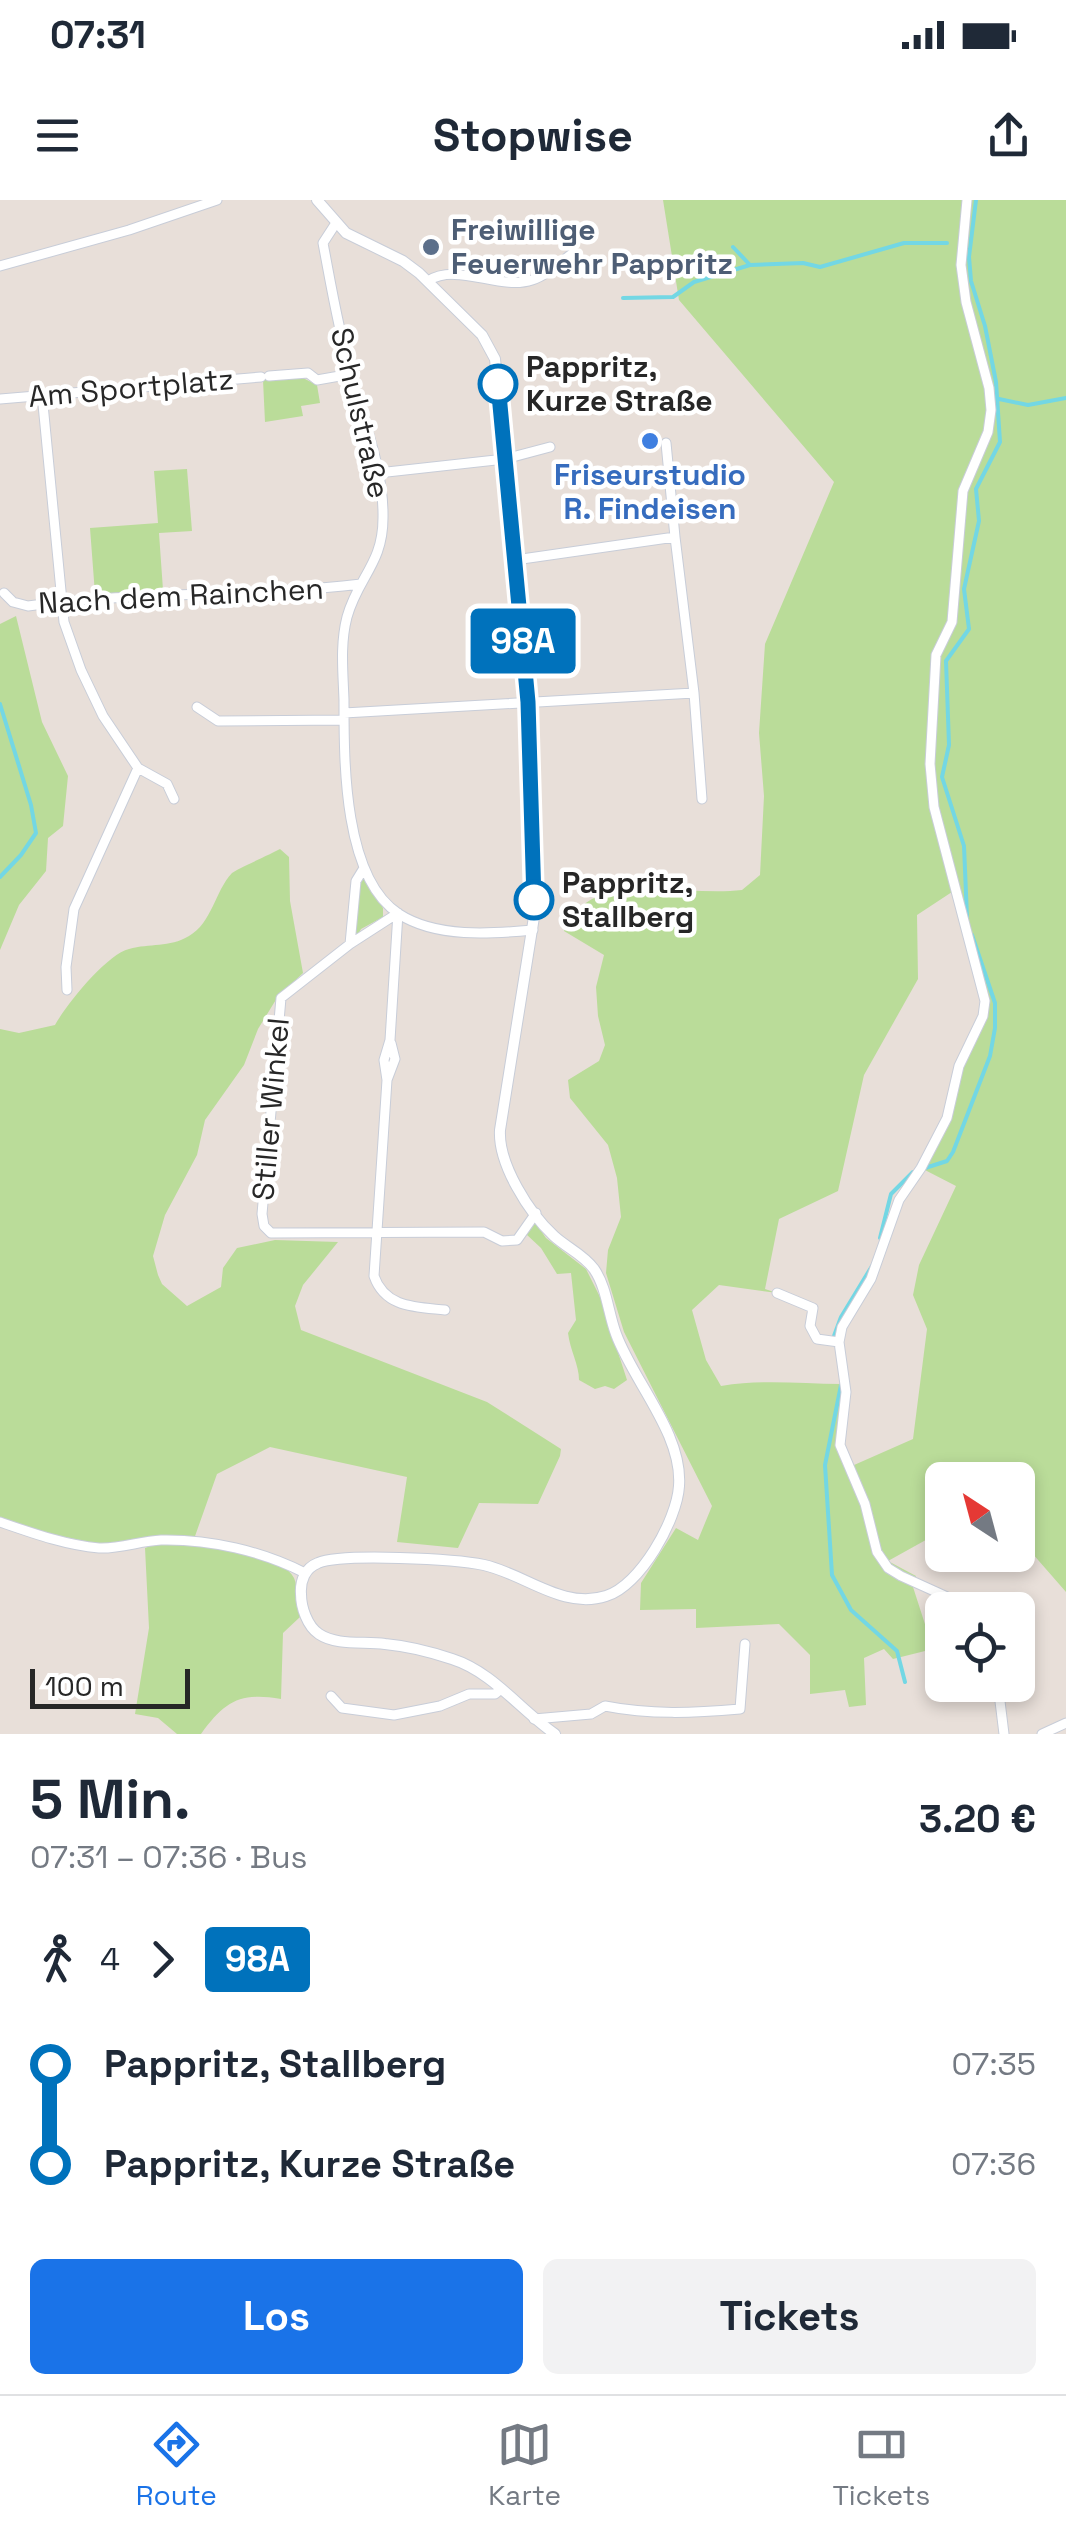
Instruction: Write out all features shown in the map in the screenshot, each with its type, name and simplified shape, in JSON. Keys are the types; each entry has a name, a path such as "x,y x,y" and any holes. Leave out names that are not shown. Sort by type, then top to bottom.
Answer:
{"street":[{"path":"0,266 129,230 217,200"},
{"path":"318,200 336,224 358,241 403,261 428,281 482,335 493,352 528,702 533,930 500,1142 507,1168 536,1213 552,1234 593,1268 605,1294 615,1334 653,1405 679,1472 671,1518 652,1553 615,1593 599,1598 572,1598 472,1564 344,1559 321,1561 305,1573 300,1596 315,1632 332,1640 384,1644 476,1668 555,1734"},
{"path":"938,1592 888,1568 877,1552 865,1504 840,1445 846,1392 839,1342 842,1328 872,1279 900,1200 946,1118 959,1066 983,1016 985,1001 934,807 930,764 936,655 952,622 963,491 988,432 991,410 960,265 967,200"},
{"name":"Schulstraße","path":"336,224 322,243 350,374 378,473 384,513 376,560 348,614 343,640 344,771 364,868 378,894 398,913"},
{"path":"428,281 449,274 522,282 535,279 574,253"},
{"name":"Am Sportplatz","path":"0,399 265,376 308,373 317,380 350,374"},
{"path":"42,394 60,602 81,670 103,716 138,768 167,784 174,798"},
{"path":"666,442 702,799"},
{"path":"378,473 505,459 550,447"},
{"path":"515,560 675,537"},
{"name":"Nach dem Rainchen","path":"4,593 20,605 239,591 288,592 361,584"},
{"path":"197,708 218,721 694,693"},
{"path":"67,990 74,909 138,768"},
{"path":"350,944 356,881 364,868"},
{"path":"398,913 441,930 533,930"},
{"path":"350,944 398,913"},
{"path":"398,913 390,1040 394,1059 387,1080 374,1276 385,1297 405,1305 445,1310"},
{"name":"Stiller Winkel","path":"350,944 281,998 262,1214 264,1226 271,1233 375,1232"},
{"path":"375,1232 484,1232 502,1241 517,1240 536,1213"},
{"path":"377,1217 386,1220 394,1232"},
{"path":"777,1293 812,1308 810,1326 817,1339 839,1342"},
{"path":"0,1522 97,1548 172,1540 258,1552 305,1573"},
{"path":"534,1719 591,1714 605,1706 632,1712 680,1714 740,1709 745,1644"},
{"path":"331,1696 342,1708 394,1716 440,1706 469,1694 495,1694 502,1689"},
{"path":"1000,1702 1004,1734"},
{"path":"1042,1734 1066,1723"}],"green space":[{"path":"663,200 1066,200 1066,1592 1035,1556 1035,1462 925,1462 925,1540 888,1561 916,1576 913,1587 925,1624 925,1651 893,1659 884,1649 864,1658 866,1705 849,1707 845,1690 810,1694 810,1655 779,1624 696,1628 696,1609 640,1610 641,1583 676,1528 698,1540 712,1506 624,1332 606,1273 608,1250 621,1217 617,1178 608,1145 570,1098 568,1080 599,1061 605,1045 596,987 604,955 564,931 586,902 597,897 630,890 742,890 760,875 764,796 759,733 765,644 834,482 679,300","holes":["955,890 985,1001 947,1118 921,1168 956,1186 919,1265 913,1295 927,1329 913,1439 845,1469 836,1447 842,1384 767,1382 721,1386 706,1360 692,1310 719,1285 777,1293 765,1289 779,1219 838,1191 864,1075 918,979 917,915"]},
{"path":"303,378 317,385 320,403 301,406 303,416 265,422 263,380"},
{"path":"187,469 192,531 159,533 163,590 95,594 90,528 158,523 154,471"},
{"path":"16,616 42,722 68,776 63,826 48,838 46,871 19,905 0,950 0,624"},
{"path":"280,849 289,857 290,901 303,973 277,998 258,1029 244,1065 205,1120 197,1155 165,1215 153,1256 162,1284 187,1306 221,1287 223,1268 237,1248 275,1240 338,1242 303,1285 295,1306 301,1330 487,1402 561,1449 560,1456 538,1504 479,1503 458,1548 397,1542 407,1477 270,1447 217,1474 194,1539 98,1544 4,1520 0,1517 0,1029 19,1033 55,1025 77,993 110,960 129,949 189,936 203,923 232,873"},
{"path":"364,878 383,908 383,917 361,929 358,935 354,933 359,881"},
{"path":"534,1221 546,1238 586,1269 600,1297 627,1380 614,1389 595,1389 579,1380 568,1333 576,1320 571,1273 557,1274 541,1248 526,1234"},
{"path":"158,1543 252,1555 285,1568 294,1578 300,1617 283,1633 281,1699 244,1698 226,1707 201,1734 177,1734 158,1718 135,1714 149,1628 145,1548"}],"waterway":[{"path":"967,917 964,846 942,777 949,745 946,661 969,629 964,589 979,521 976,489 1000,442 996,382 971,281 969,257 976,200"},
{"path":"623,298 673,297 694,282 750,265 803,263 820,267 904,243 947,243"},
{"path":"733,247 750,265"},
{"path":"999,399 1028,405 1066,398"},
{"path":"0,704 36,833 0,877"},
{"path":"922,1169 947,1161 953,1152 990,1056 995,1003 972,935"},
{"path":"880,1238 891,1194 913,1172"},
{"path":"834,1336 872,1266"},
{"path":"841,1385 825,1465 832,1575 851,1610 897,1651 905,1682"}],"bus line":[{"name":"98A","path":"498,384 528,702 534,900"}],"place":[{"name":"Freiwillige Feuerwehr Pappritz","path":"431,247"},
{"name":"Pappritz, Kurze Straße","path":"498,384"},
{"name":"Friseurstudio R. Findeisen","path":"650,441"},
{"name":"Pappritz, Stallberg","path":"534,900"}]}
